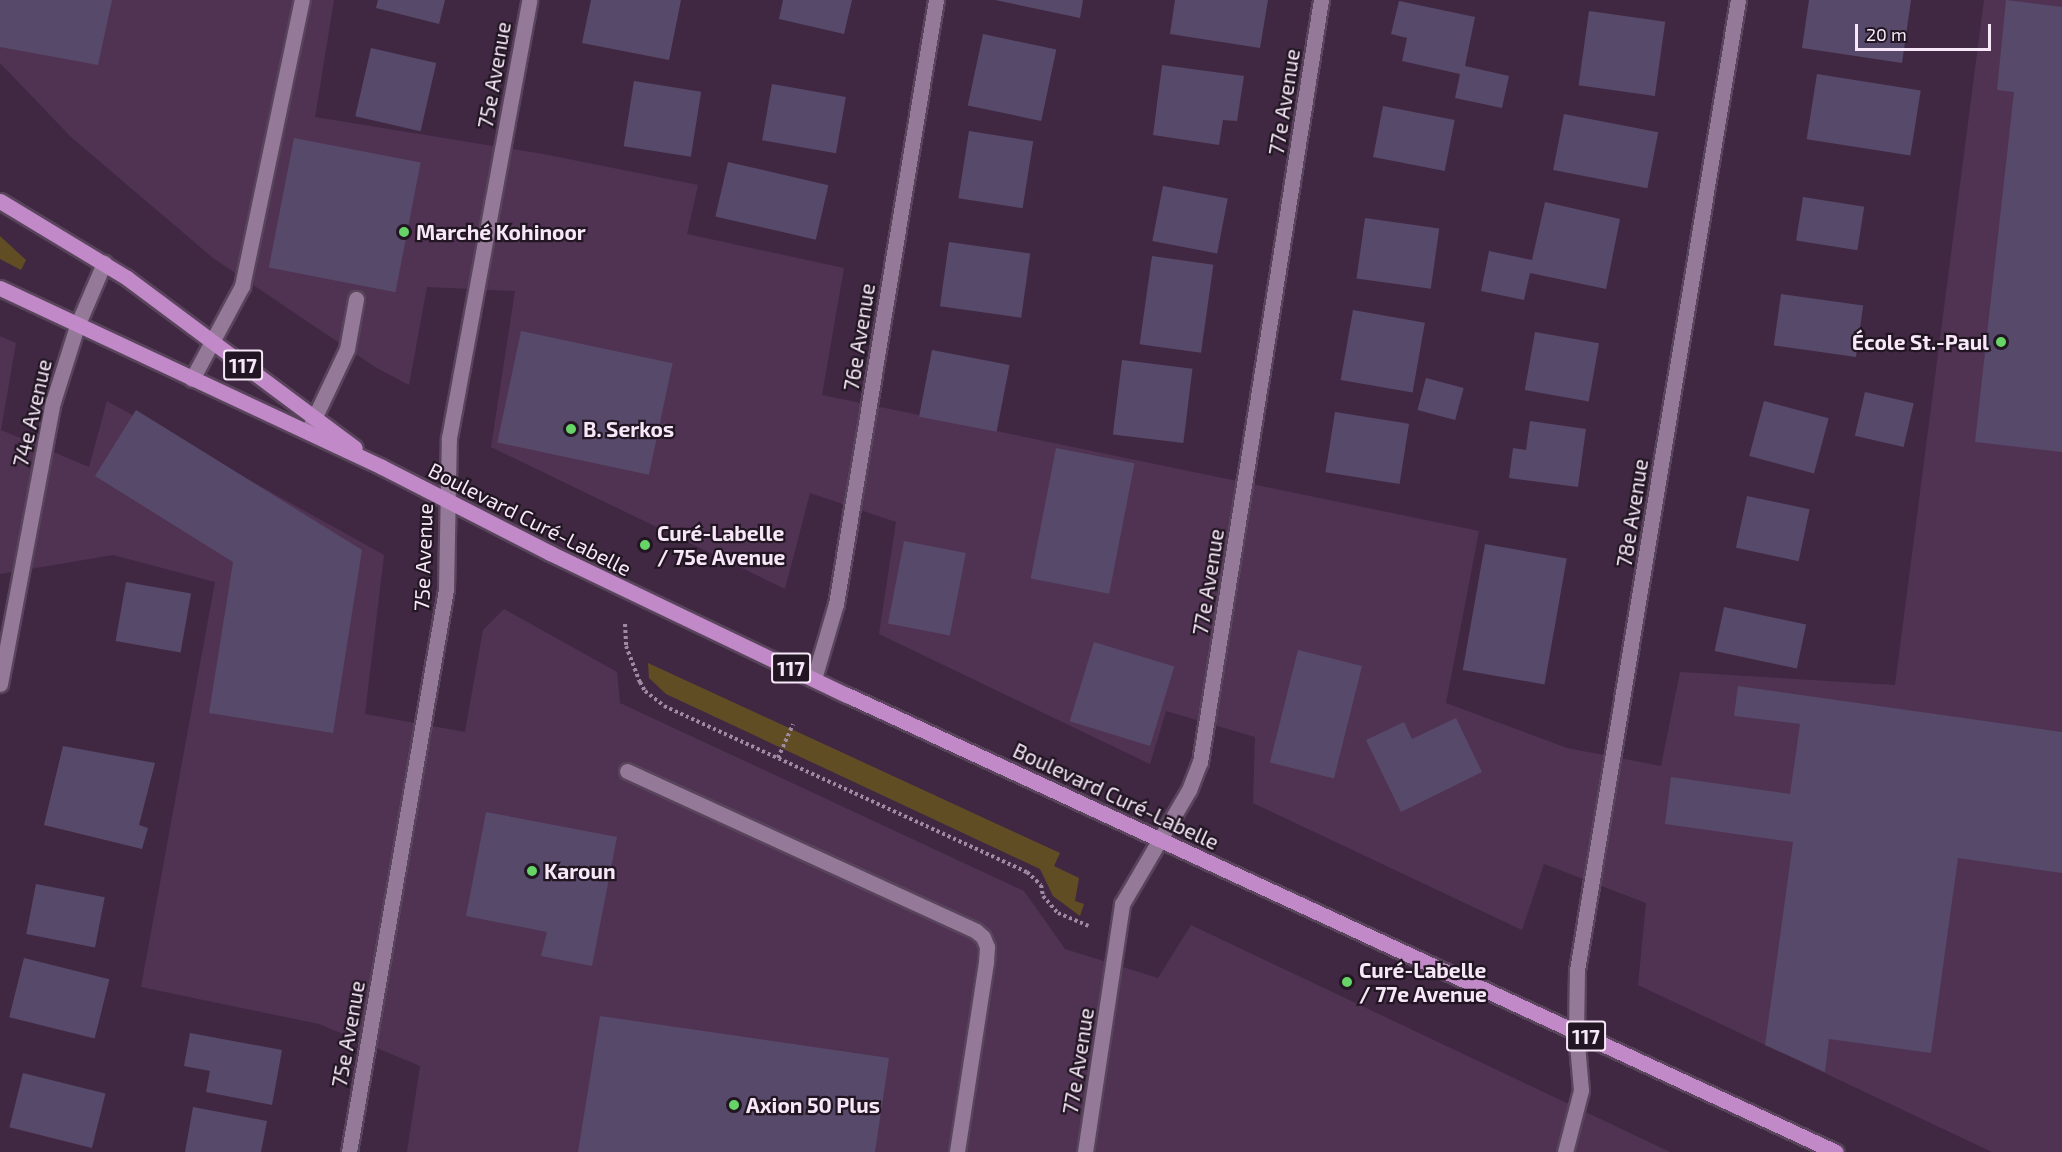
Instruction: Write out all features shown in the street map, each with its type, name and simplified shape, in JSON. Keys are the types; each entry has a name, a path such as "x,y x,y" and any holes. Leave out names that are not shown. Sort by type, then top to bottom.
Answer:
{"main road":[{"name":"Boulevard Curé-Labelle","path":"0,201 104,263 382,468"},
{"name":"Boulevard Curé-Labelle","path":"0,288 382,468 814,679 1836,1152"}],"street":[{"path":"192,379 242,286 302,0"},
{"name":"75e Avenue","path":"349,1152 447,589 446,501 449,438 529,0"},
{"name":"76e Avenue","path":"814,679 836,604 936,0"},
{"name":"77e Avenue","path":"1085,1152 1122,904 1158,839 1189,790 1200,762 1321,0"},
{"name":"78e Avenue","path":"1565,1152 1581,1090 1576,1033 1577,970 1738,0"},
{"name":"74e Avenue","path":"0,684 53,402 77,326 104,263"},
{"path":"307,432 347,350 356,299"},
{"path":"627,771 976,931 983,937 987,947 986,962 957,1152"}],"path":[{"path":"626,646 640,682 652,699 1027,872 1041,885 1049,906 1076,922"},
{"path":"778,758 794,724"}],"shaded area":[{"path":"0,0 334,0 315,117 543,154 698,185 687,234 844,268 822,395 1479,531 1446,703 1567,748 1661,766 1680,672 1895,685 1984,0 2062,0 2062,1152 1992,1152 1638,985 1646,903 1544,864 1522,930 1253,803 1255,737 1166,711 1150,764 879,634 896,522 810,493 785,589 491,447 515,291 427,287 409,385 375,367 213,258 71,137 0,63"},
{"path":"0,236 26,260 21,270 0,259"},
{"path":"0,336 16,343 1,430 89,467 107,401 384,555 365,714 465,732 483,630 504,609 617,672 620,703 1024,891 1065,949 1158,978 1191,925 1670,1152 407,1152 420,1066 319,1024 141,987 215,582 113,555 0,574"},
{"path":"648,663 1060,853 1054,866 1079,878 1075,901 1084,904 1080,916 1053,896 1040,869 666,694 649,678"}],"building":[{"path":"0,0 112,0 98,65 0,47"},
{"path":"378,0 445,0 439,24 376,8"},
{"path":"591,0 681,0 669,60 582,43"},
{"path":"783,0 852,0 844,34 779,19"},
{"path":"995,0 1083,0 1080,18"},
{"path":"1175,0 1268,0 1260,48 1170,34"},
{"path":"1809,0 1911,0 1902,63 1802,48"},
{"path":"2006,0 2062,7 2062,452 1975,442 2014,92 1997,90"},
{"path":"1399,1 1475,17 1465,66 1509,76 1502,108 1455,98 1460,74 1402,61 1407,38 1391,34"},
{"path":"1589,11 1665,22 1655,96 1579,85"},
{"path":"983,34 1056,50 1041,121 968,105"},
{"path":"371,48 436,63 421,131 355,116"},
{"path":"1162,65 1244,76 1237,121 1223,120 1219,145 1153,135"},
{"path":"1817,74 1921,90 1910,156 1807,139"},
{"path":"634,81 701,92 691,157 624,146"},
{"path":"772,84 846,97 836,153 762,140"},
{"path":"1383,106 1455,120 1445,171 1373,157"},
{"path":"1564,114 1658,132 1647,188 1553,170"},
{"path":"969,131 1033,141 1023,208 958,198"},
{"path":"294,138 421,163 395,292 269,268"},
{"path":"728,162 828,185 816,240 715,217"},
{"path":"1163,186 1228,199 1217,254 1152,241"},
{"path":"1803,197 1864,207 1857,250 1796,240"},
{"path":"1545,202 1620,219 1606,289 1530,273 1524,300 1481,291 1489,251 1532,260"},
{"path":"1365,218 1439,228 1431,289 1357,278"},
{"path":"949,242 1030,253 1021,318 940,306"},
{"path":"1152,256 1213,265 1201,353 1140,344"},
{"path":"1781,294 1863,306 1856,357 1774,345"},
{"path":"1353,310 1425,323 1413,393 1341,380"},
{"path":"521,331 673,363 649,475 497,443"},
{"path":"1535,332 1599,343 1589,401 1525,390"},
{"path":"932,350 1010,365 997,432 919,417"},
{"path":"1122,360 1192,369 1183,443 1113,434"},
{"path":"1426,378 1464,388 1455,420 1417,410"},
{"path":"1865,392 1914,403 1904,447 1855,436"},
{"path":"1764,401 1829,418 1814,473 1749,456"},
{"path":"136,410 362,550 333,733 209,713 233,562 95,476"},
{"path":"1335,412 1409,424 1400,484 1325,472"},
{"path":"1530,421 1586,429 1578,487 1509,478 1513,448 1526,450"},
{"path":"1056,448 1135,463 1109,594 1031,579"},
{"path":"1747,496 1810,509 1799,561 1736,548"},
{"path":"904,541 966,553 950,635 888,623"},
{"path":"1485,544 1567,558 1545,684 1463,670"},
{"path":"126,582 191,593 181,653 116,641"},
{"path":"1724,607 1806,624 1797,668 1715,651"},
{"path":"1094,642 1174,667 1150,746 1070,721"},
{"path":"1298,650 1362,666 1334,779 1270,763"},
{"path":"1738,686 2062,732 2062,873 1958,858 1931,1053 1829,1039 1825,1072 1765,1045 1793,842 1665,824 1671,777 1790,794 1800,724 1734,716"},
{"path":"1456,718 1482,772 1401,812 1366,740 1404,722 1412,739"},
{"path":"63,746 155,763 139,825 148,828 142,849 44,825"},
{"path":"486,812 617,837 592,966 541,956 547,932 466,916"},
{"path":"36,884 105,897 95,947 26,934"},
{"path":"24,958 109,979 95,1038 9,1017"},
{"name":"Axion 50 Plus","path":"600,1016 889,1058 875,1152 578,1152"},
{"path":"190,1033 282,1050 272,1105 206,1092 210,1071 184,1066"},
{"path":"23,1073 105,1094 92,1148 9,1127"},
{"path":"193,1107 267,1121 261,1152 185,1152"}],"place":[{"name":"Marché Kohinoor","path":"404,232"},
{"name":"École St.-Paul","path":"2001,342"},
{"name":"B. Serkos","path":"571,429"},
{"name":"Curé-Labelle / 75e Avenue","path":"645,545"},
{"name":"Karoun","path":"532,871"},
{"name":"Curé-Labelle / 77e Avenue","path":"1347,982"},
{"name":"Axion 50 Plus","path":"734,1105"}]}
